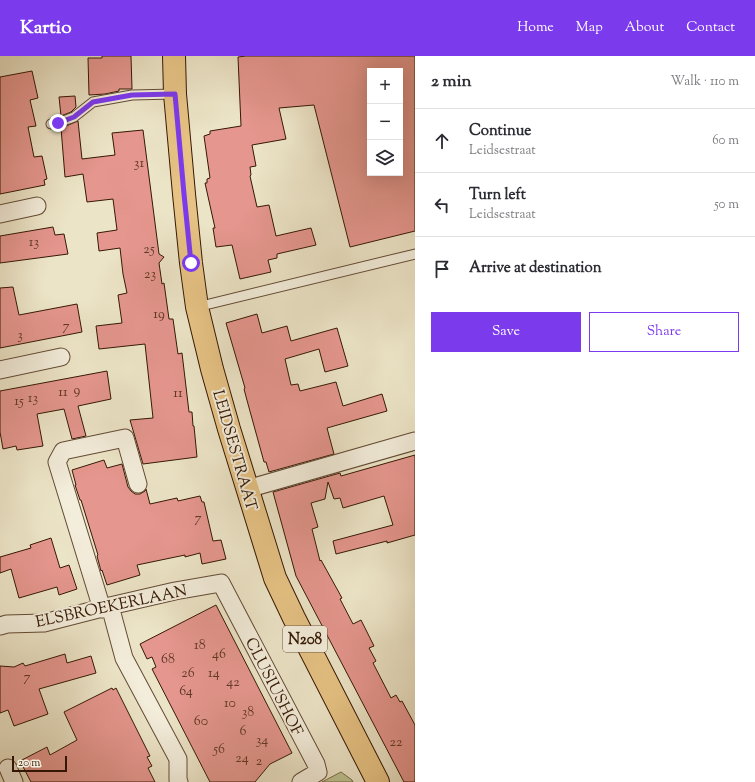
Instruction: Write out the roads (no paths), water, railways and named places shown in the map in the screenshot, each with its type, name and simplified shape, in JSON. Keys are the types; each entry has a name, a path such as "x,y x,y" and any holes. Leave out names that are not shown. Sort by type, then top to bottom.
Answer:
{"main road":[{"name":"LEIDSESTRAAT","path":"174,56 175,94 191,263 197,307 216,384 275,578 378,782"}],"street":[{"path":"0,214 37,206"},
{"path":"0,370 60,357"},
{"path":"138,484 125,438 63,451 57,462 124,658 178,759 179,782"},
{"path":"247,489 415,441"},
{"name":"ELSBROEKERLAAN","path":"0,626 7,624 44,623 175,591 222,583"},
{"name":"CLUSIUSHOF","path":"222,583 316,764 318,772 301,782"}],"lane":[{"path":"51,124 74,117 93,102 132,95 175,94"},
{"path":"197,307 415,254"}]}
